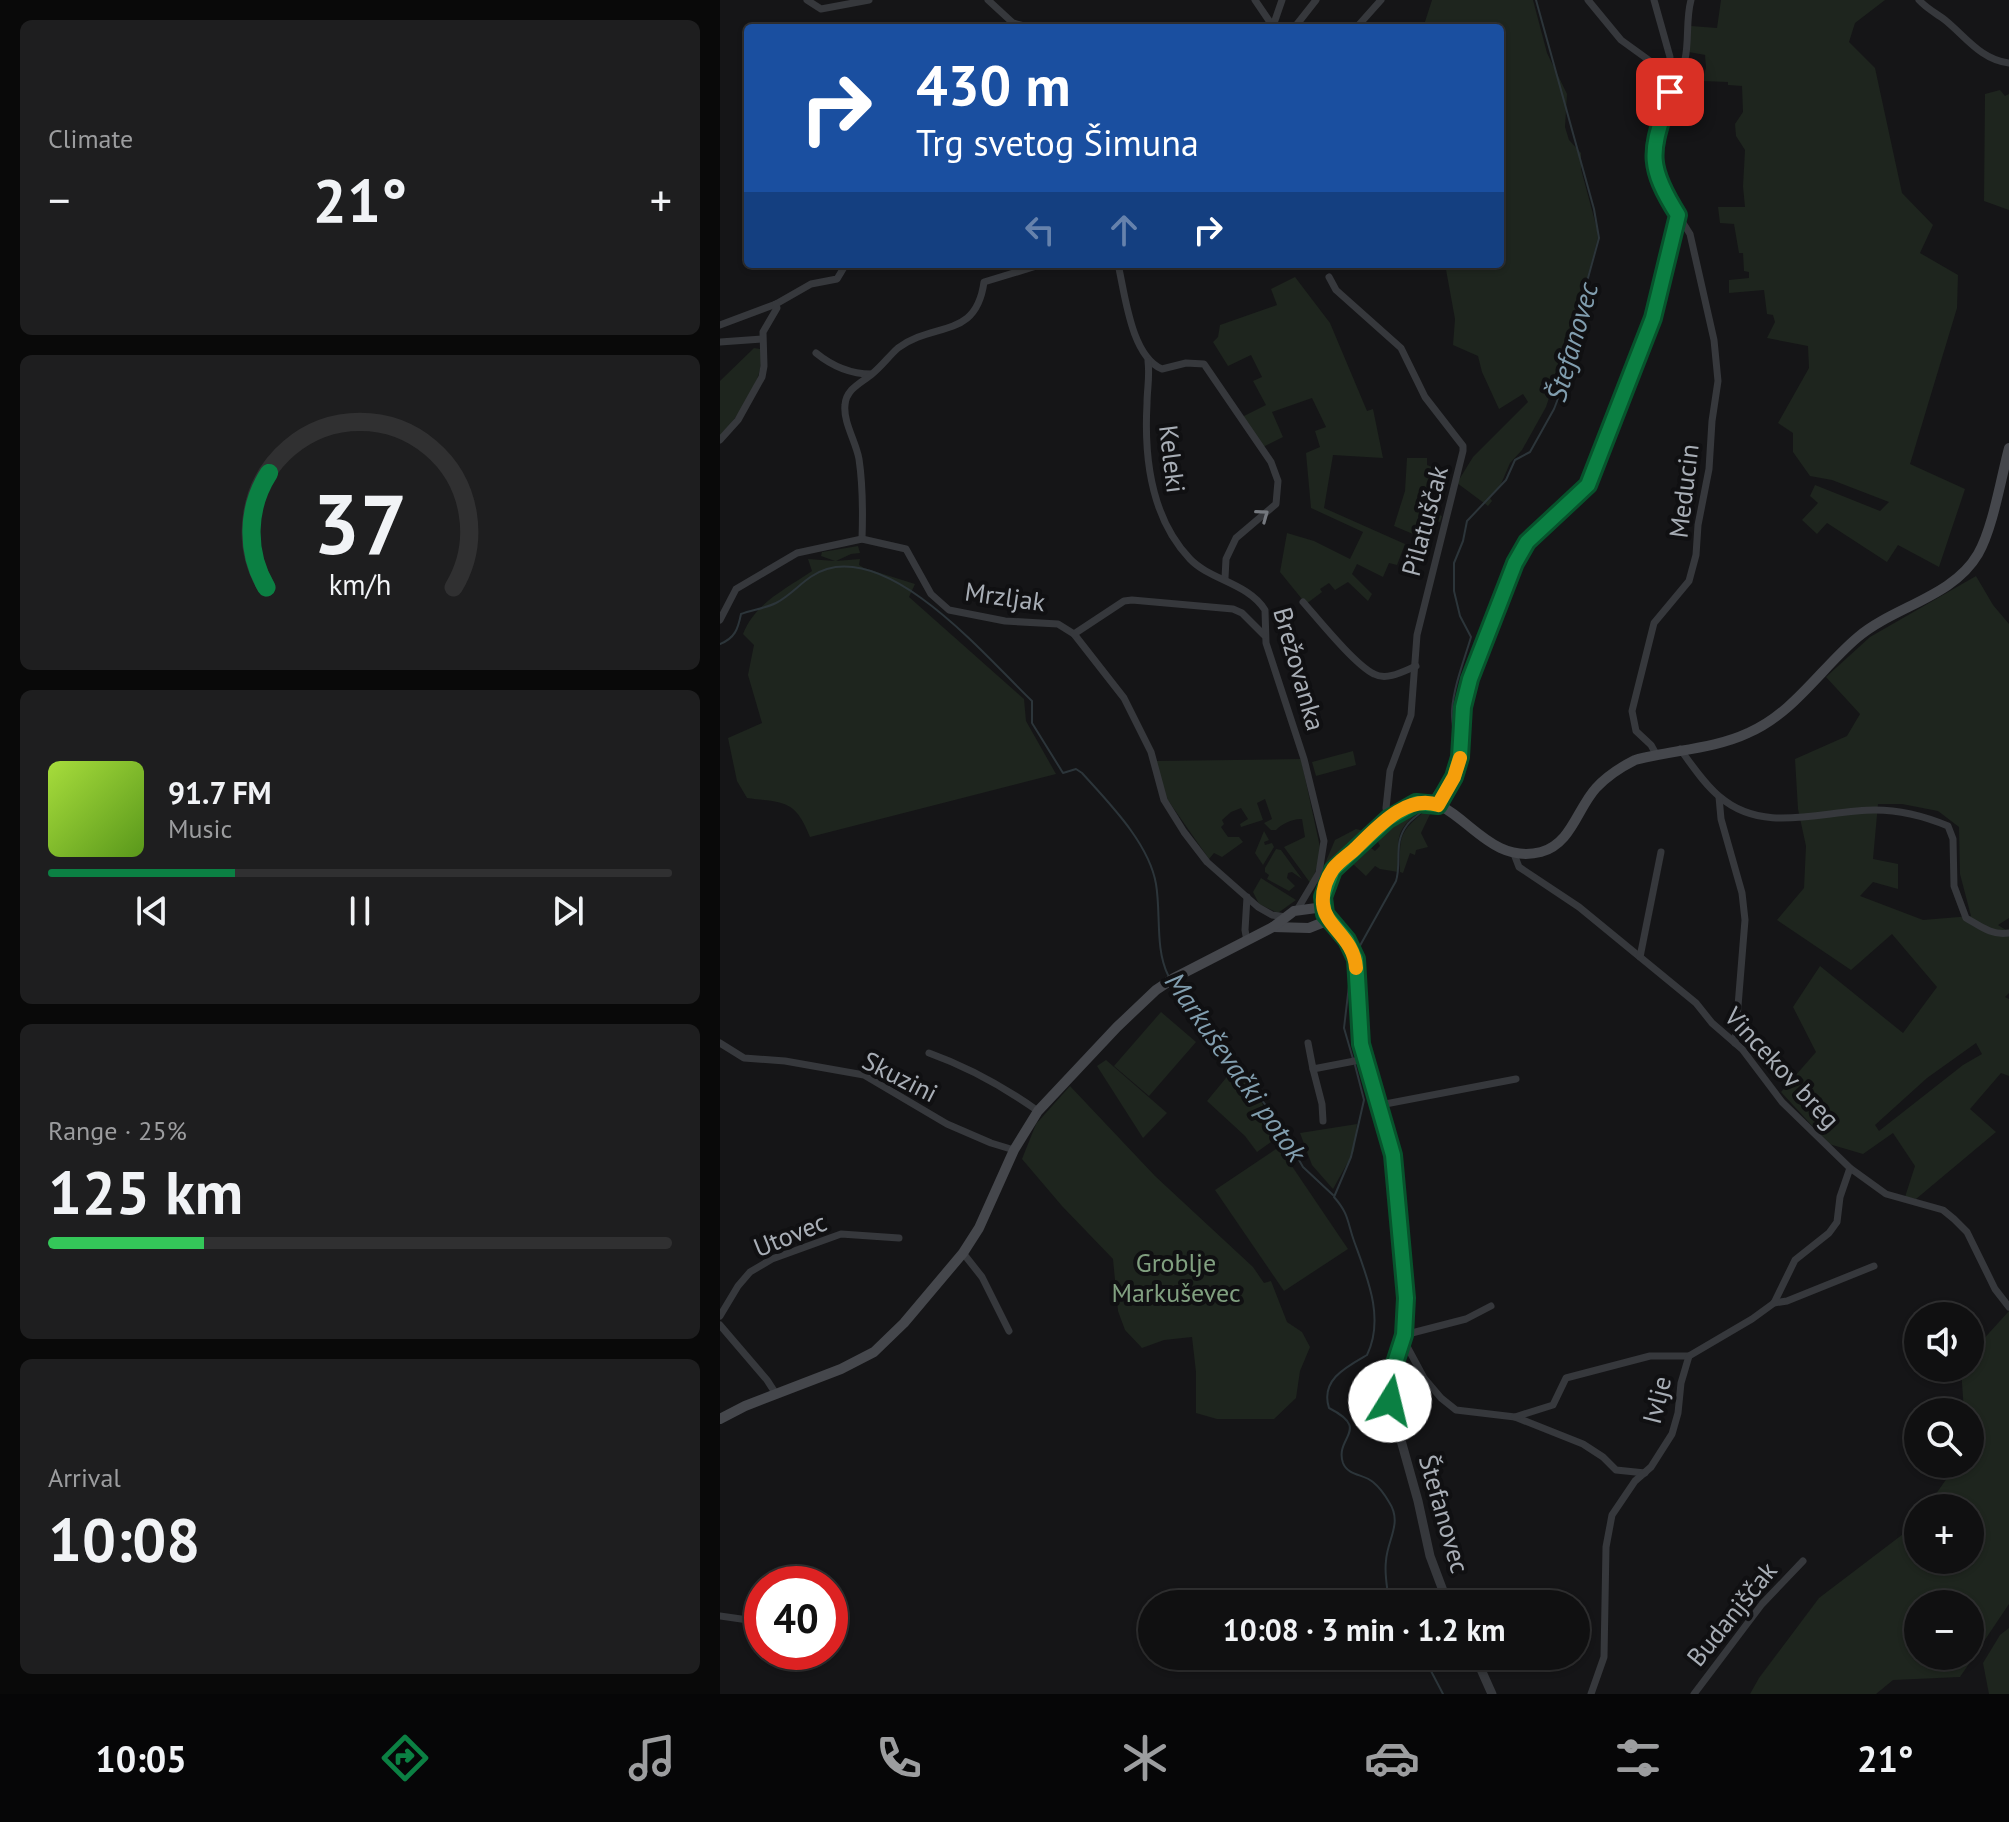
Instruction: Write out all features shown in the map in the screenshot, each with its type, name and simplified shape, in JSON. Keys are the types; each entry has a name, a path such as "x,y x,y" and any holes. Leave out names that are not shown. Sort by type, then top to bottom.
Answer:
{"main road":[{"path":"1273,927 1314,927 1329,920 1324,907 1324,890 1333,870 1388,819 1409,806 1432,803 1489,843 1514,854 1543,851 1558,844 1594,789 1621,766 1656,754 1735,739 1752,732 1780,713 1859,636 1948,585 1967,569 1979,552 2009,448"},
{"path":"720,1419 841,1369 874,1352 904,1323 963,1253 979,1228 1014,1150 1038,1111 1117,1027 1170,980 1273,927 1292,913 1324,907"},
{"path":"1292,913 1291,921 1296,929"}],"street":[{"path":"807,0 821,9 869,0"},
{"path":"988,0 1017,24"},
{"path":"1255,0 1272,24"},
{"path":"1275,24 1282,0"},
{"path":"1297,24 1316,0"},
{"path":"1360,24 1381,0"},
{"path":"1588,0 1621,40 1668,74"},
{"path":"1654,0 1670,57 1668,74 1671,84"},
{"name":"Meducin","path":"1656,754 1636,731 1632,711 1654,623 1689,581 1696,555 1718,381 1714,340 1690,234 1656,175 1654,161 1656,133 1671,84 1686,64 1691,0"},
{"path":"1919,0 1974,48 2009,63"},
{"path":"1432,803 1454,777 1460,757 1463,707 1470,679 1515,563 1527,542 1588,485 1653,318 1678,215"},
{"path":"720,325 776,304 811,284 837,279 844,268"},
{"path":"862,539 864,502 859,456 844,406 850,390 899,348 917,338 962,323 981,303 984,282 1030,268"},
{"path":"1119,268 1134,331 1148,361 1162,369 1186,363 1204,364 1276,471 1276,504 1236,538 1226,559 1225,578"},
{"name":"Pilatuščak","path":"1329,277 1336,290 1401,348 1425,397 1463,446 1417,635 1411,715 1390,771 1386,808 1388,819"},
{"path":"720,440 738,420 762,377 765,354 762,339 777,308 776,304"},
{"path":"720,342 762,339"},
{"path":"816,353 831,365 860,374 873,373"},
{"name":"Keleki","path":"1148,361 1148,452 1160,512 1188,557 1205,570 1225,578"},
{"name":"Mrzljak","path":"720,620 736,589 797,553 862,539 906,549 931,594 949,610 1005,621 1058,624 1074,634 1124,698 1151,752 1164,800 1207,862 1266,913 1292,913"},
{"name":"Brežovanka","path":"1225,578 1263,607 1264,635 1304,759 1324,841 1319,873 1292,913"},
{"path":"1074,634 1124,601 1132,600 1233,609 1242,613 1264,635"},
{"path":"1303,602 1344,648 1374,674 1385,676 1416,666"},
{"path":"1680,749 1719,797 1737,809 1758,816 1800,819 1836,811 1879,810 1917,814 1948,826 1953,839 1954,886 1966,918 1988,931 2000,935 2009,933"},
{"path":"1719,797 1721,819 1742,893 1745,920 1735,1043"},
{"path":"1640,957 1661,852"},
{"name":"Vincekov breg","path":"1514,854 1519,867 1579,907 1675,983 1735,1043 1782,1102 1850,1168 1886,1194 1943,1210 1954,1219 1967,1232 1995,1289 2009,1307"},
{"path":"1247,897 1247,941"},
{"name":"Štefanovec","path":"1329,920 1356,959 1362,1059 1380,1105 1394,1164 1406,1298 1404,1337 1395,1363 1390,1401 1430,1556 1443,1590"},
{"name":"Skuzini","path":"720,1043 744,1058 785,1061 864,1075 947,1124 1014,1150"},
{"path":"1308,1043 1323,1121"},
{"path":"929,1053 975,1073 1038,1111"},
{"path":"1313,1069 1362,1059"},
{"path":"1380,1105 1516,1079"},
{"name":"Ivlje","path":"1591,1694 1604,1657 1606,1547 1612,1515 1672,1434 1689,1356 1774,1303 1795,1260 1829,1233 1837,1222 1840,1197 1850,1168"},
{"name":"Utovec","path":"720,1316 750,1272 772,1259 841,1234 899,1238"},
{"path":"963,1253 982,1277 1009,1331"},
{"path":"1774,1303 1787,1301 1874,1266"},
{"path":"1491,1306 1466,1319 1404,1337 1424,1378 1441,1398 1456,1410 1515,1417 1583,1444 1616,1470 1645,1473"},
{"path":"720,1325 776,1394"},
{"path":"1515,1417 1553,1405 1566,1378 1650,1356 1689,1356"},
{"name":"Budanjščak","path":"1694,1694 1762,1604 1803,1561"},
{"path":"720,1616 744,1619"},
{"path":"1481,1670 1492,1694"}],"green space":[{"path":"1432,0 1533,0 1547,53 1567,94 1565,127 1569,140 1581,153 1581,169 1597,229 1598,238 1583,294 1546,407 1522,450 1510,463 1488,506 1457,483 1473,457 1528,402 1523,394 1499,409 1478,356 1453,345 1455,319 1446,268 1504,268 1504,24 1424,24"},
{"path":"1721,0 1885,0 1855,23 1849,42 1875,68 1902,193 1933,225 1920,253 1958,275 1957,308 1910,464 1965,489 1939,567 1898,545 1887,562 1827,523 1817,534 1802,520 1818,503 1810,496 1815,485 1880,511 1889,502 1832,480 1810,476 1793,452 1793,433 1778,423 1809,368 1808,346 1767,338 1775,322 1773,315 1767,314 1764,290 1729,293 1729,280 1749,278 1749,272 1744,271 1743,253 1739,253 1734,224 1720,223 1718,207 1745,207 1745,150 1736,136 1735,124 1743,112 1742,86 1702,81 1706,68 1705,55 1689,52 1691,26 1717,28"},
{"path":"2000,90 2005,96 2009,94 2009,210 1984,201 1985,94"},
{"path":"1295,277 1330,323 1367,411 1373,409 1383,458 1333,455 1324,508 1405,544 1397,565 1389,563 1383,577 1357,564 1352,574 1372,594 1368,601 1348,582 1335,590 1329,583 1306,604 1280,572 1287,533 1314,541 1350,559 1363,532 1311,508 1306,453 1320,447 1315,431 1326,427 1312,398 1272,412 1283,437 1263,447 1242,417 1266,405 1253,381 1262,377 1251,355 1228,366 1213,342 1218,337 1220,325 1277,305 1271,289"},
{"path":"754,348 760,349 762,359 756,383 720,437 720,381"},
{"path":"1407,458 1427,458 1427,465 1439,470 1436,479 1429,478 1427,496 1424,496 1421,509 1442,516 1440,522 1419,515 1413,534 1394,526 1405,491"},
{"path":"858,546 860,553 836,561 860,559 859,565 864,568 915,584 909,597 1024,699 1026,721 1056,774 810,837 799,816 787,805 747,798 737,781 728,738 762,723 748,675 754,645 743,634 763,605 812,571 808,559 835,561 821,556 822,552"},
{"path":"1976,576 1993,605 2009,624 2009,918 1998,925 2009,932 2009,993 2005,997 2009,999 2009,1076 2001,1073 1970,1109 1996,1132 1916,1199 1905,1197 1915,1166 1893,1133 1863,1154 1829,1144 1781,1092 1816,1052 1793,1007 1820,966 1903,1033 1937,987 1892,934 1851,970 1777,920 1804,888 1806,846 1798,809 1795,759 1847,736 1860,714 1826,677 1870,637","holes":["1878,804 1902,804 1938,811 1959,827 1960,874 1971,916 1923,920 1860,896 1873,882 1898,889 1898,864 1873,859","1976,1043 1982,1054 1963,1065 1879,1131 1875,1125 1927,1078"]},
{"path":"1353,751 1356,765 1316,776 1312,762"},
{"path":"1301,759 1320,847 1311,884 1284,847 1305,837 1302,819 1292,820 1271,830 1264,823 1272,819 1265,799 1257,803 1263,820 1241,827 1240,824 1248,819 1241,808 1231,812 1222,820 1224,824 1221,827 1228,837 1239,837 1243,842 1222,857 1214,853 1209,859 1165,796 1156,761"},
{"path":"1420,807 1421,811 1401,831 1398,872 1375,866 1366,876 1353,864 1371,848 1375,851 1380,846 1378,842 1395,821"},
{"path":"1427,809 1432,810 1421,833 1428,847 1416,850 1415,855 1410,853 1403,873 1400,872 1403,836"},
{"path":"1356,829 1364,831 1328,867 1324,866 1335,840"},
{"path":"1264,831 1269,840 1264,842 1265,845 1272,843 1274,847 1263,865 1255,853"},
{"path":"1276,849 1281,850 1302,879 1292,872 1288,873 1287,878 1295,886 1289,891 1267,879 1269,875 1265,868"},
{"path":"1261,878 1296,900 1278,913 1259,904 1253,892"},
{"path":"1161,1012 1196,1042 1149,1096 1114,1066"},
{"path":"1106,1060 1167,1113 1143,1138 1097,1066"},
{"path":"1235,1067 1256,1090 1278,1137 1257,1152 1245,1136 1207,1101"},
{"name":"Groblje Markuševec","path":"1070,1086 1155,1176 1253,1267 1264,1283 1271,1281 1287,1322 1302,1332 1310,1347 1300,1371 1296,1398 1274,1419 1217,1419 1196,1413 1192,1337 1164,1340 1142,1348 1125,1330 1118,1311 1113,1259 1022,1159 1036,1124"},
{"path":"1357,1124 1354,1151 1333,1189 1312,1165 1300,1133"},
{"path":"1279,1147 1348,1249 1284,1291 1215,1190"},
{"path":"2009,1311 2009,1604 1984,1641 1984,1590 1904,1590 1904,1670 1965,1670 1960,1677 1893,1680 1876,1694 1750,1694 1819,1598 1904,1533 1904,1574 1984,1574 1984,1494 1936,1494 1947,1478 1984,1478 1984,1398 1963,1398 1962,1382 1984,1382 1984,1339"},
{"path":"2009,1628 2009,1694 1989,1694 1984,1661 2000,1635"}],"waterway":[{"name":"Štefanovec","path":"1431,798 1454,760 1453,701 1471,637 1460,616 1454,591 1454,563 1467,521 1506,480 1515,460 1530,452 1554,409 1566,378 1580,307 1599,238 1594,209 1536,0"},
{"name":"Markuševački potok","path":"720,644 735,632 741,614 776,603 813,575 827,569 854,567 882,575 938,611 1032,701 1032,723 1063,773 1076,769 1082,773 1137,839 1156,884 1160,942 1168,975"},
{"name":"Štefanovec","path":"1357,951 1396,881 1403,832 1426,807"},
{"name":"Štefanovec","path":"1352,960 1344,1028 1353,1059"},
{"name":"Markuševački potok","path":"1174,983 1273,1115 1303,1167 1333,1195"},
{"name":"Štefanovec","path":"1355,1065 1364,1100 1351,1157 1334,1197 1347,1218 1369,1283 1374,1327 1367,1355 1337,1376 1328,1390 1327,1398 1329,1408 1342,1416 1350,1428 1342,1454 1345,1467 1373,1482 1393,1510 1395,1517 1386,1566 1387,1590"},
{"name":"Štefanovec","path":"1430,1670 1443,1694"}],"slow traffic":[{"path":"1356,968 1351,948 1324,910 1324,890 1330,876 1338,864 1397,812 1416,803 1438,805 1454,777 1460,758"}],"route":[{"path":"1390,1401 1395,1363 1404,1335 1406,1298 1393,1155 1361,1044 1356,959 1347,940 1325,914 1324,890 1338,864 1397,812 1416,803 1438,805 1454,777 1460,757 1463,707 1470,679 1482,655 1515,563 1527,542 1588,485 1653,318 1678,215 1656,175 1654,161 1656,133 1670,92"}]}
